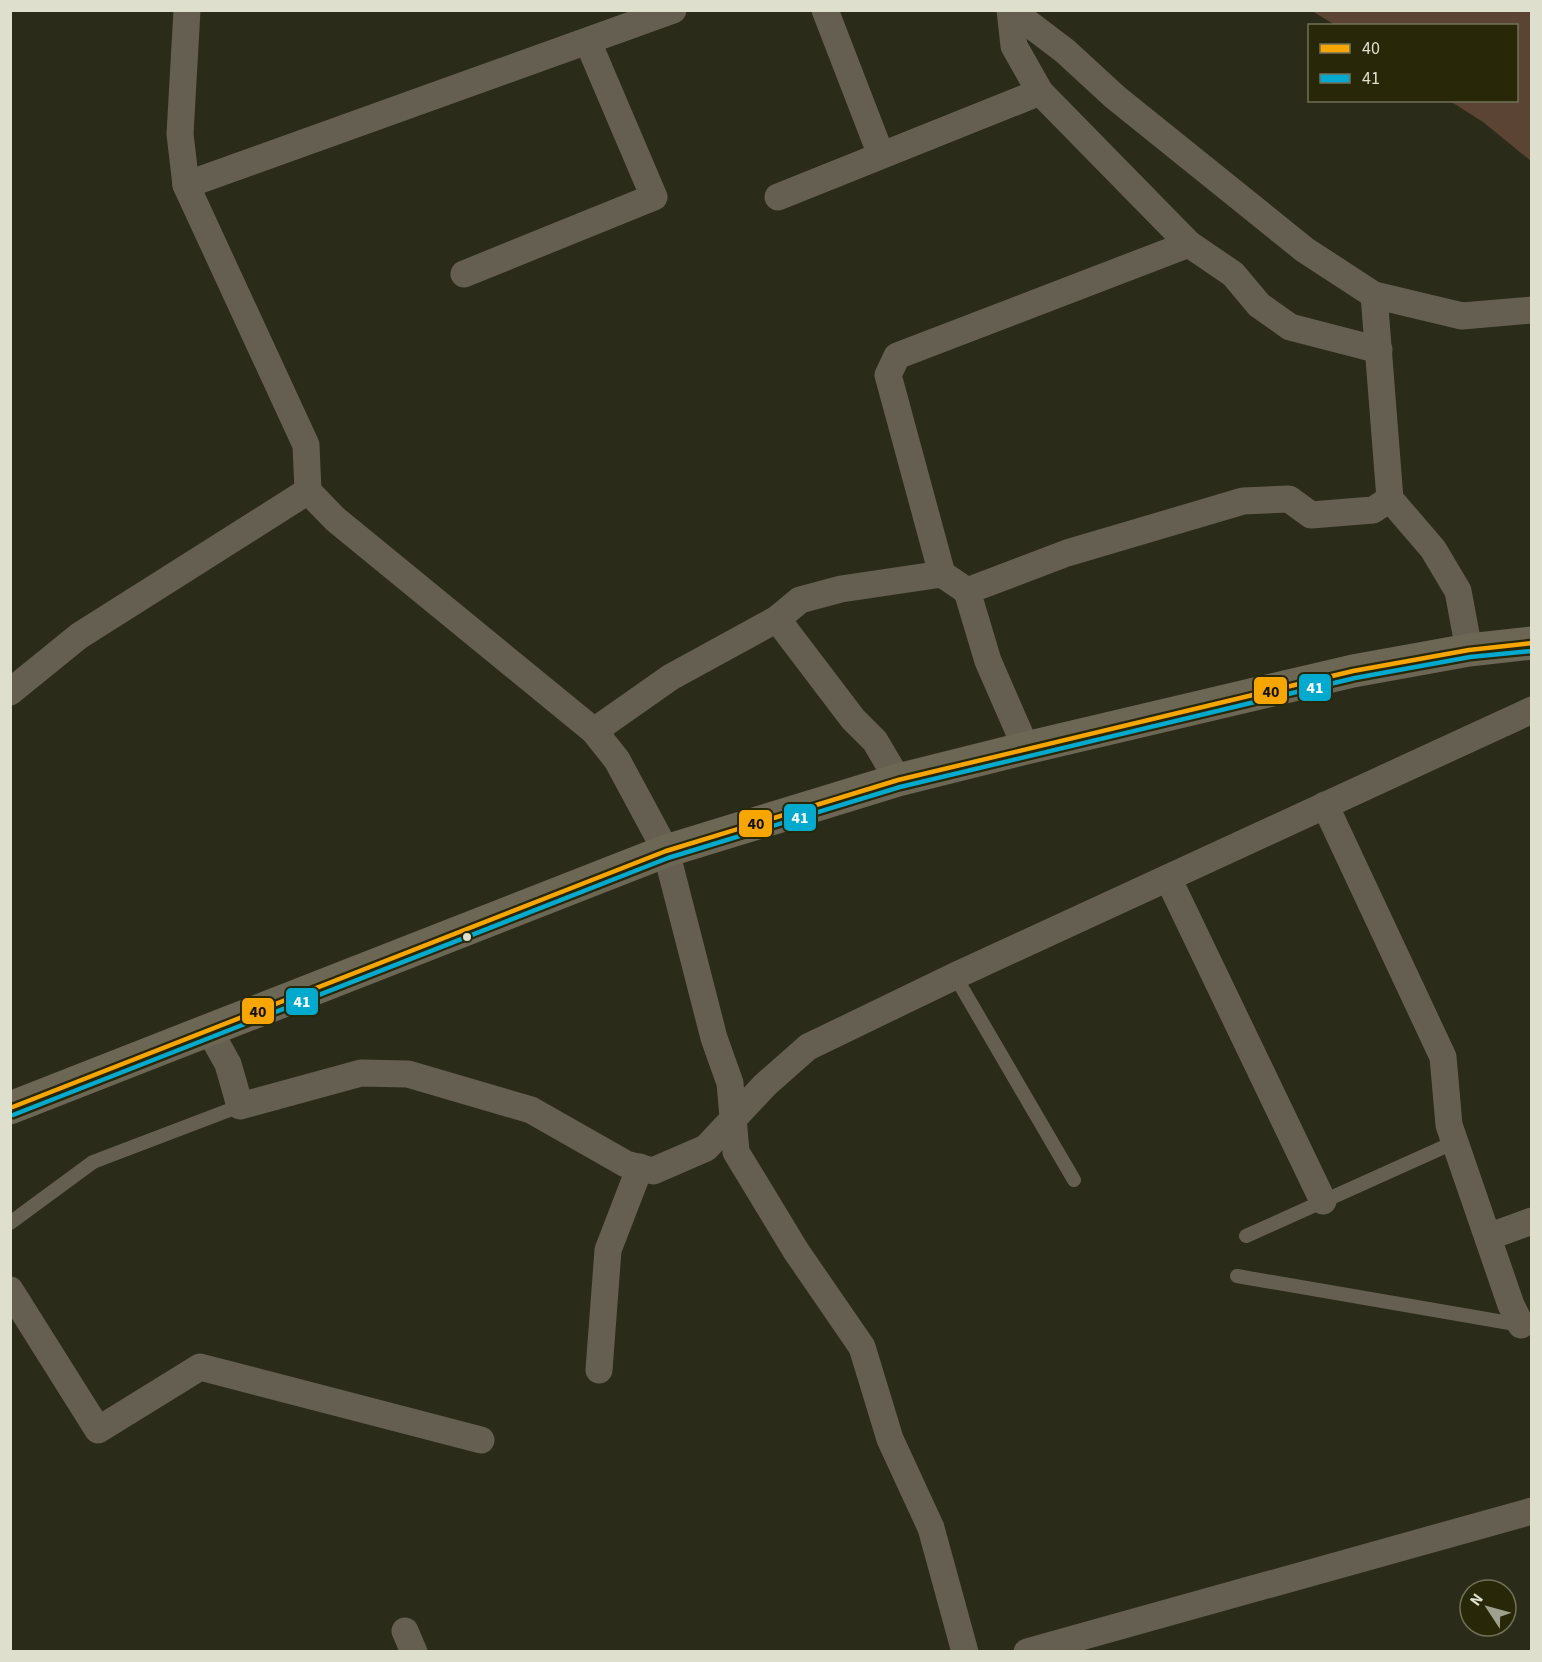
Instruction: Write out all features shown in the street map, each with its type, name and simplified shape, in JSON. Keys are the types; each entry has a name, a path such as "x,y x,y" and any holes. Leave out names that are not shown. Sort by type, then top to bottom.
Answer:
{"main road":[{"path":"10,1108 666,851 898,780 1353,671 1469,650 1532,643"}],"street":[{"path":"187,10 180,134 186,185 306,445 308,491 335,519 594,731 617,760 666,851 714,1038 730,1083 736,1152 796,1251 862,1347 890,1439 932,1528 965,1652"},
{"path":"186,185 673,10"},
{"path":"825,10 881,155"},
{"path":"1011,10 1014,46 1040,92 1189,244 1233,274 1259,304 1290,327 1379,350"},
{"path":"1011,10 1065,51 1115,98 1289,237 1374,295 1462,316 1532,310"},
{"path":"464,274 654,197 588,42"},
{"path":"778,196 1040,92"},
{"path":"1026,748 988,661 967,591 942,574 888,375 897,356 1189,244"},
{"path":"1374,295 1390,499 1433,549 1458,591 1469,650"},
{"path":"10,692 79,636 308,491"},
{"path":"967,591 1067,553 1243,501 1289,499 1311,515 1373,510 1390,499"},
{"path":"594,731 671,677 777,619 800,600 841,590 942,574"},
{"path":"777,619 853,719 875,741 898,780"},
{"path":"209,1029 228,1064 240,1106 361,1073 408,1074 531,1110 626,1164 652,1171 706,1148 765,1085 808,1047 955,976 1532,710"},
{"path":"1325,806 1443,1058 1449,1125 1521,1325"},
{"path":"1168,878 1323,1201"},
{"path":"599,1370 608,1250 640,1167"},
{"path":"1488,1238 1532,1221"},
{"path":"10,1290 98,1430 200,1366 481,1440"},
{"path":"1027,1652 1532,1511"}],"lane":[{"path":"955,976 1074,1180"},
{"path":"10,1224 93,1162 240,1106"},
{"path":"1246,1236 1455,1142"},
{"path":"1237,1276 1521,1325"}],"shaded area":[{"path":"1312,11 1531,11 1531,161 1483,122 1452,102 1518,102 1518,24 1333,24"}],"transit line":[{"name":"40","path":"10,1108 666,851 898,780 1353,671 1469,650 1532,643"},
{"name":"41","path":"13,1115 668,858 900,787 1355,678 1470,657 1532,651"}]}
